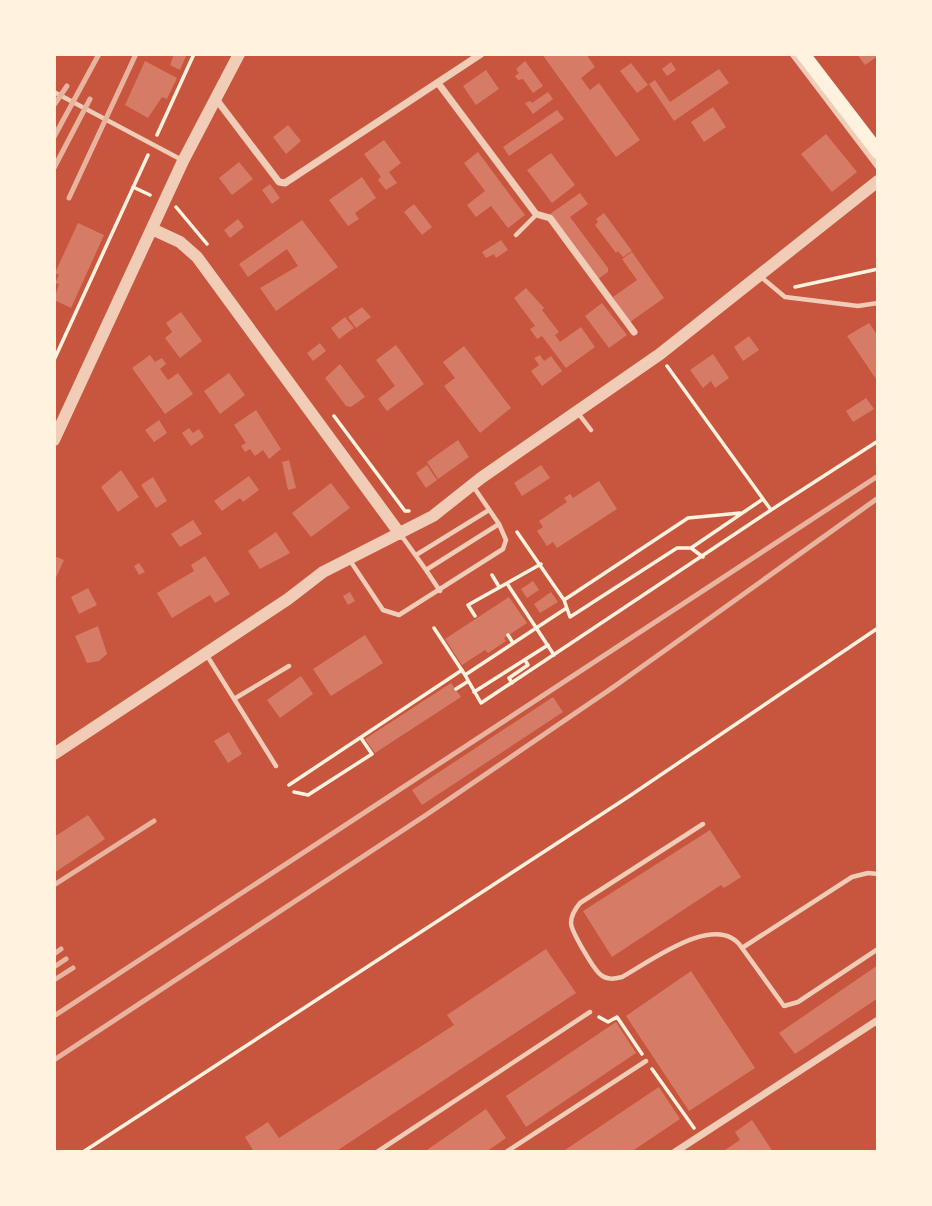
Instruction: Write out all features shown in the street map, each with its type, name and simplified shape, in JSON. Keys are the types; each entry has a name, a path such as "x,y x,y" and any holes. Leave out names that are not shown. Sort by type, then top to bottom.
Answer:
{"main road":[{"path":"803,54 878,152"}],"street":[{"path":"54,440 183,160 239,54"},
{"path":"215,99 279,182 285,183 481,54"},
{"path":"793,54 878,166"},
{"path":"438,83 536,214 550,218 634,332"},
{"path":"54,754 323,572 433,516 472,485 764,280 878,181"},
{"path":"152,229 180,242 197,257 401,534"},
{"path":"675,1152 878,1020"}],"lane":[{"path":"54,92 183,160"},
{"path":"516,235 532,222 536,214"},
{"path":"764,280 785,296 811,302 858,306 878,303"},
{"path":"578,412 591,430"},
{"path":"349,558 388,613 405,613 503,549 506,540 499,524 472,485"},
{"path":"416,555 489,510"},
{"path":"426,570 499,524"},
{"path":"401,534 440,591"},
{"path":"205,653 276,766"},
{"path":"234,699 289,666"},
{"path":"704,824 580,904 573,912 572,929 603,977 622,977 691,939 712,933 725,933 736,938 783,1006 798,1002 878,949"},
{"path":"742,948 852,877 868,873 878,874"},
{"path":"377,1152 590,1012"},
{"path":"506,1152 646,1061"}],"path":[{"path":"54,360 194,54"},
{"path":"133,187 182,209 209,247"},
{"path":"764,280 790,288 878,269"},
{"path":"667,366 771,510"},
{"path":"331,412 405,510 412,512"},
{"path":"434,628 481,703 878,441"},
{"path":"517,532 564,600 570,617 677,548 691,548 764,499"},
{"path":"564,600 688,518 743,513"},
{"path":"691,548 704,558"},
{"path":"475,616 468,606 499,586 508,586 541,564"},
{"path":"492,575 499,586"},
{"path":"508,586 554,655"},
{"path":"289,785 565,609"},
{"path":"83,1152 640,789 878,628"},
{"path":"508,635 513,643"},
{"path":"474,692 548,645"},
{"path":"512,682 509,678 528,665 524,660"},
{"path":"456,689 467,682"},
{"path":"294,792 308,795 372,754 361,737"}],"building":[{"path":"174,54 187,54 180,70 170,65"},
{"path":"542,54 586,54 595,67 581,78 590,90 599,83 640,140 616,157"},
{"path":"857,54 878,54 878,56 865,65"},
{"path":"145,61 177,78 167,99 162,97 148,118 125,105"},
{"path":"525,61 543,86 533,93 523,79 518,80 515,76 519,73 516,69"},
{"path":"671,62 676,70 667,76 662,69"},
{"path":"631,63 648,85 637,93 620,71"},
{"path":"719,69 729,83 674,121 649,84 655,80 670,102"},
{"path":"486,70 499,89 476,105 463,86"},
{"path":"548,92 553,99 533,114 525,103 532,103"},
{"path":"713,107 726,127 704,142 691,122"},
{"path":"557,110 564,119 509,156 503,147"},
{"path":"288,125 301,141 286,154 273,137"},
{"path":"826,134 857,172 832,192 801,154"},
{"path":"384,140 401,163 389,172 397,183 386,190 378,180 381,177 364,154"},
{"path":"478,152 525,215 508,228 491,206 476,217 467,205 485,191 464,163"},
{"path":"551,153 575,185 552,203 527,170"},
{"path":"239,162 253,179 232,195 219,178"},
{"path":"362,177 376,198 355,213 359,219 348,226 329,200"},
{"path":"270,184 280,198 272,204 262,190"},
{"path":"580,193 588,204 570,217 608,268 608,272 598,279 550,214"},
{"path":"414,204 432,227 422,235 404,212"},
{"path":"604,213 632,251 623,257 618,251 616,253 595,225 598,222 596,219"},
{"path":"238,219 244,227 230,238 224,230"},
{"path":"302,220 338,267 276,311 260,288 298,266 287,249 248,277 239,264"},
{"path":"78,223 104,235 71,308 54,300 59,284 55,283 59,275 55,273"},
{"path":"501,240 508,250 496,258 494,254 486,258 482,252"},
{"path":"632,252 664,298 630,322 613,297 637,280 622,259"},
{"path":"526,288 544,308 542,310 559,332 555,335 560,342 581,327 595,347 566,368 542,336 537,339 530,329 535,326 514,298"},
{"path":"602,303 627,335 609,348 585,316"},
{"path":"362,307 371,317 356,328 348,317"},
{"path":"181,312 202,341 180,358 165,338 172,332 166,323"},
{"path":"345,317 354,328 339,339 331,328"},
{"path":"869,323 878,336 878,382 847,336"},
{"path":"749,336 759,350 743,361 734,347"},
{"path":"320,343 326,351 313,361 307,353"},
{"path":"396,345 424,384 387,411 378,399 395,386 376,360"},
{"path":"464,346 511,408 480,433 444,386 455,378 443,362"},
{"path":"713,354 729,378 715,388 711,381 703,388 690,370"},
{"path":"150,355 155,362 162,358 166,364 160,369 168,380 178,373 193,394 165,414 132,368"},
{"path":"540,355 544,361 551,356 562,371 542,386 531,371 539,365 534,358"},
{"path":"340,364 365,397 351,407 346,406 325,378"},
{"path":"229,373 245,395 220,414 204,391"},
{"path":"866,398 874,409 853,422 846,411"},
{"path":"256,410 281,449 269,459 263,450 255,456 250,449 245,452 241,446 246,443 234,425"},
{"path":"159,420 167,433 154,442 145,430"},
{"path":"189,428 193,433 199,429 204,437 191,446 182,433"},
{"path":"458,440 469,457 438,479 427,462"},
{"path":"289,460 296,488 288,490 282,462"},
{"path":"427,465 437,480 426,488 416,473"},
{"path":"541,465 550,478 522,496 514,483"},
{"path":"121,470 139,497 118,512 101,487"},
{"path":"249,476 259,490 243,502 240,498 222,511 214,501"},
{"path":"153,477 167,501 156,508 141,485"},
{"path":"599,481 617,509 557,548 553,542 547,546 537,531 543,527 539,521 567,502 564,498 570,494 573,498"},
{"path":"331,483 350,508 311,537 292,513"},
{"path":"193,520 202,534 180,547 171,534"},
{"path":"276,532 290,553 260,569 248,551"},
{"path":"54,556 64,560 54,582"},
{"path":"205,556 230,594 215,603 210,595 172,618 157,593 194,571 191,565"},
{"path":"139,563 145,572 139,575 134,566"},
{"path":"533,581 539,590 527,598 521,589"},
{"path":"88,588 97,605 79,614 71,597"},
{"path":"350,592 355,601 348,605 343,596"},
{"path":"551,592 558,602 540,613 534,604"},
{"path":"509,597 527,623 504,638 506,641 488,653 485,650 462,665 445,639"},
{"path":"98,626 107,654 99,661 87,663 75,636"},
{"path":"365,635 383,663 331,696 313,669"},
{"path":"301,676 313,694 280,718 267,700"},
{"path":"451,683 461,697 375,753 365,739"},
{"path":"553,697 563,712 422,805 412,790"},
{"path":"229,732 242,754 228,763 214,741"},
{"path":"88,815 105,839 54,873 54,837"},
{"path":"710,830 741,877 724,888 721,885 612,957 583,911"},
{"path":"546,949 576,993 335,1152 254,1152 245,1137 268,1122 279,1138 454,1025 447,1015"},
{"path":"878,965 878,998 795,1054 779,1033"},
{"path":"691,971 755,1068 689,1111 626,1016"},
{"path":"616,1022 636,1053 526,1127 506,1096"},
{"path":"659,1087 680,1119 631,1152 562,1152"},
{"path":"486,1109 506,1138 486,1152 424,1152"},
{"path":"752,1120 773,1152 722,1152 740,1140 735,1132"}],"railway":[{"path":"54,137 99,54"},
{"path":"69,198 136,54"},
{"path":"54,105 67,86"},
{"path":"54,168 90,99"},
{"path":"54,1016 878,476"},
{"path":"54,1060 426,815 615,686 878,498"},
{"path":"54,885 154,821"},
{"path":"54,954 61,949"},
{"path":"54,967 66,959"},
{"path":"54,980 73,968"}]}
